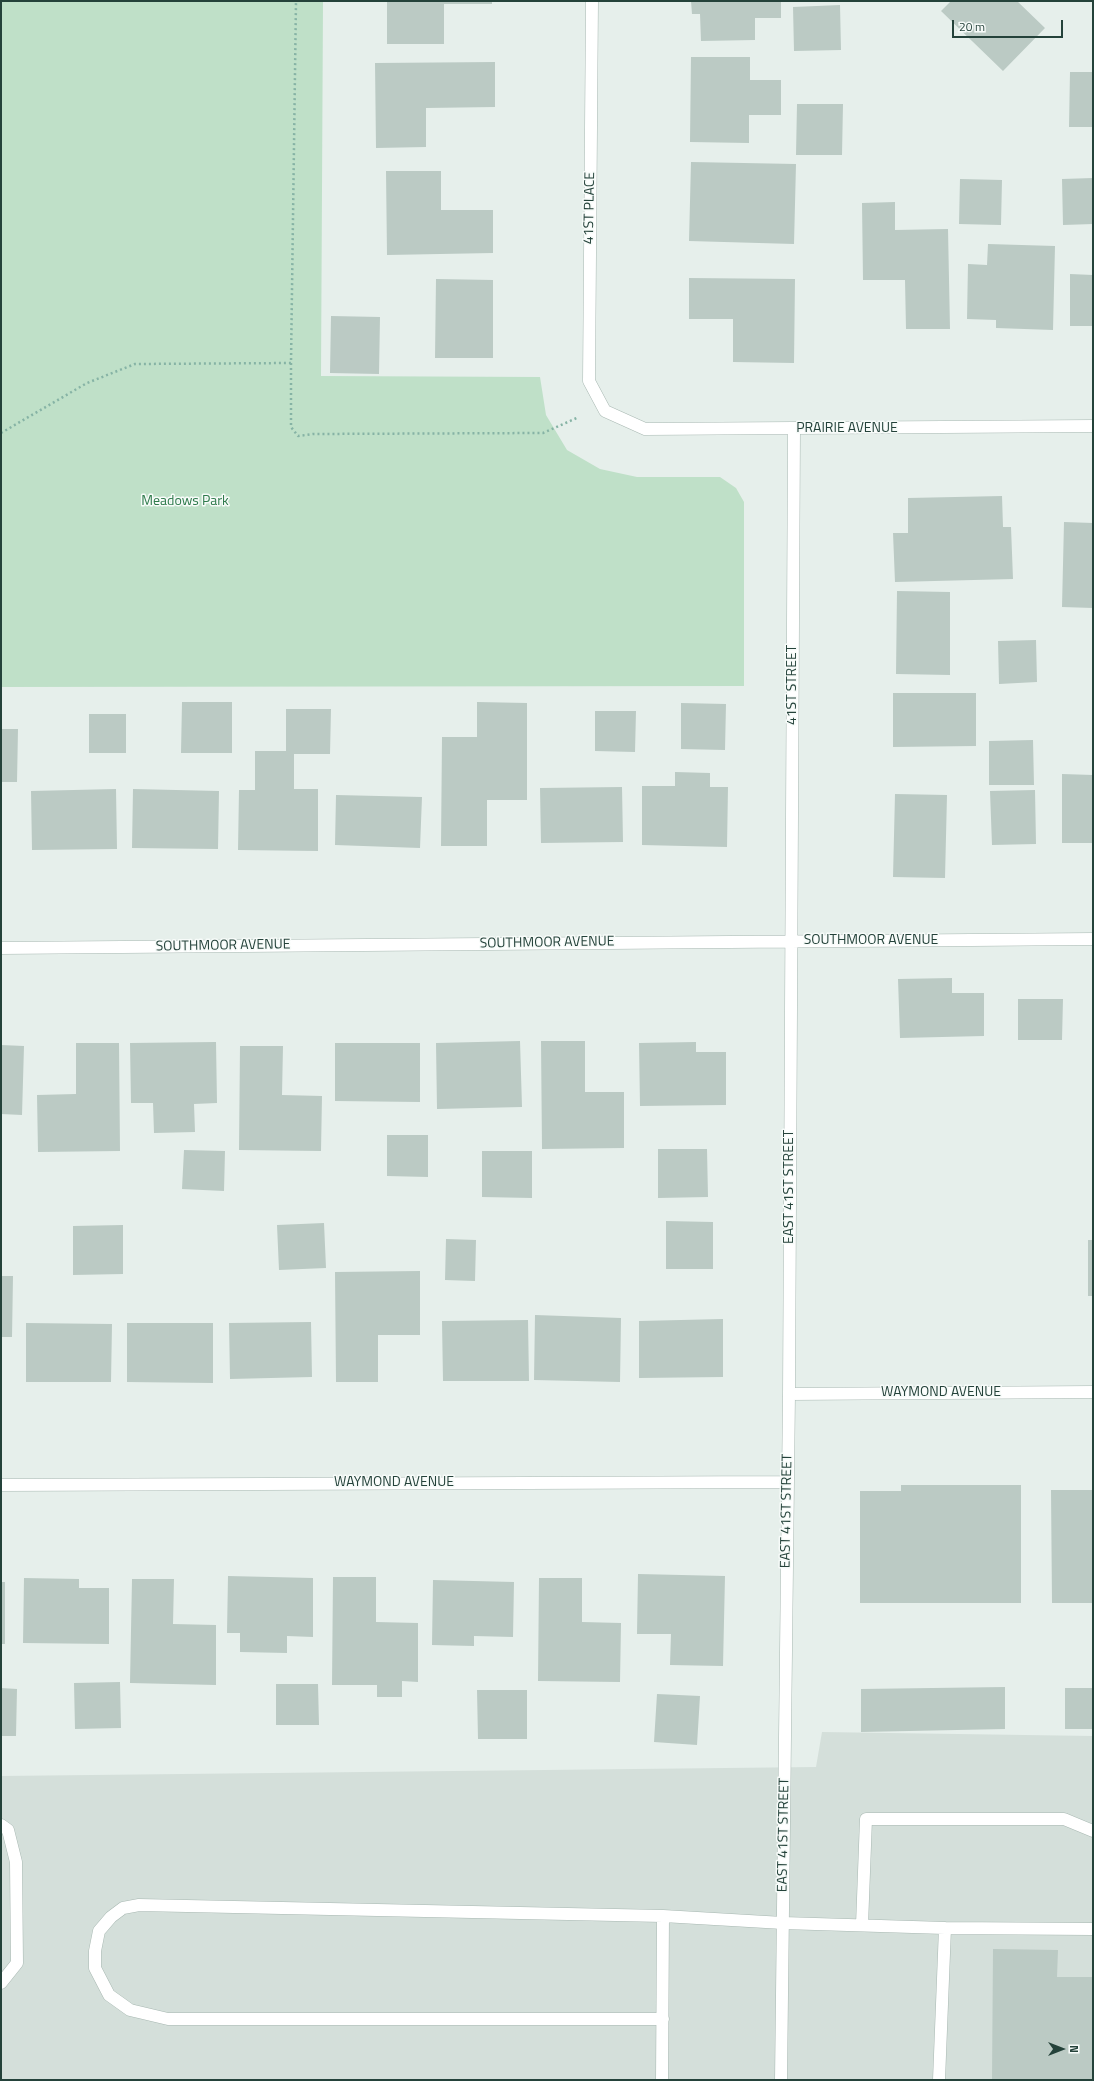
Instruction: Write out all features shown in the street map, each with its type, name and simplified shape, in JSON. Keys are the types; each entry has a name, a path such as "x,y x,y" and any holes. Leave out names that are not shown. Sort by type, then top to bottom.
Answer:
{"street":[{"name":"41ST PLACE","path":"592,1 588,381 603,409"},
{"name":"PRAIRIE AVENUE","path":"603,409 645,429 1093,426"},
{"name":"41ST STREET","path":"792,941 794,429"},
{"name":"SOUTHMOOR AVENUE","path":"1,948 1093,939"},
{"name":"EAST 41ST STREET","path":"781,2080 789,1394 792,941"},
{"name":"WAYMOND AVENUE","path":"789,1394 1093,1392"},
{"name":"WAYMOND AVENUE","path":"1,1485 788,1482"},
{"path":"862,1925 866,1819 1064,1819 1093,1831"},
{"path":"1,1825 8,1830 16,1862 17,1963 1,1983"},
{"path":"663,2019 168,2019 130,2010 109,1995 95,1968 95,1950 99,1932 110,1917 123,1908 139,1906 663,1916 783,1923 945,1928 1093,1929"},
{"path":"662,2080 663,1916"},
{"path":"939,2080 945,1928"}],"path":[{"path":"296,1 291,427 298,436 313,434 543,433 603,409"},
{"path":"1,433 87,383 135,364 291,363"}],"shaded area":[{"path":"822,1732 1093,1736 1093,2080 1,2080 1,1776 816,1767"}],"green space":[{"name":"Meadows Park","path":"1,1 323,1 321,376 540,377 546,415 567,450 600,469 637,477 720,477 736,488 744,502 744,686 1,687"}],"building":[{"path":"387,1 492,1 492,4 444,4 444,44 387,44"},
{"path":"691,1 781,1 781,18 755,18 755,40 701,41 700,14 692,14"},
{"path":"951,1 1017,1 1045,28 1003,71 941,11"},
{"path":"840,5 841,50 794,51 793,7"},
{"path":"691,57 750,57 750,80 781,80 781,115 749,115 749,143 690,142"},
{"path":"495,62 495,107 426,108 426,147 376,148 375,63"},
{"path":"1070,72 1093,72 1093,127 1069,127"},
{"path":"797,104 843,104 842,155 796,155"},
{"path":"691,162 796,164 794,244 689,241"},
{"path":"386,171 441,171 441,210 493,210 493,253 387,255"},
{"path":"1093,178 1093,224 1063,225 1062,179"},
{"path":"960,179 1002,180 1001,225 959,224"},
{"path":"895,202 895,230 948,229 950,329 906,329 905,280 863,280 862,203"},
{"path":"988,244 1055,246 1053,330 996,328 996,320 967,319 968,264 987,265"},
{"path":"1070,274 1093,275 1093,326 1070,326"},
{"path":"689,278 795,279 794,363 733,362 733,319 689,319"},
{"path":"436,279 493,280 493,358 435,358"},
{"path":"331,316 380,317 379,374 330,373"},
{"path":"1002,496 1003,527 1011,527 1013,579 895,582 893,533 908,533 908,498"},
{"path":"1064,522 1093,523 1093,608 1062,607"},
{"path":"897,591 950,592 950,675 896,674"},
{"path":"1036,640 1037,682 999,684 998,641"},
{"path":"893,693 976,693 976,746 893,747"},
{"path":"182,702 232,702 232,753 181,753"},
{"path":"477,702 527,703 527,800 487,800 487,846 441,846 442,737 477,737"},
{"path":"681,703 726,704 725,750 681,749"},
{"path":"286,709 331,709 330,754 294,754 294,789 318,789 318,851 238,850 239,790 255,790 255,751 286,751"},
{"path":"595,711 636,711 635,752 595,751"},
{"path":"89,714 126,714 126,753 89,753"},
{"path":"1,729 18,729 17,782 1,782"},
{"path":"1033,740 1034,785 989,785 989,741"},
{"path":"675,772 710,773 710,787 728,787 727,847 642,845 642,786 675,786"},
{"path":"1062,774 1093,775 1093,843 1062,843"},
{"path":"622,787 623,842 541,843 540,788"},
{"path":"116,789 117,849 32,850 31,791"},
{"path":"133,789 219,791 218,849 132,848"},
{"path":"1035,790 1036,844 992,845 990,791"},
{"path":"895,794 947,795 945,878 893,877"},
{"path":"336,795 422,797 420,848 335,845"},
{"path":"952,978 952,993 984,993 984,1036 900,1038 898,979"},
{"path":"1018,999 1063,999 1062,1040 1018,1040"},
{"path":"520,1041 522,1107 437,1109 436,1043"},
{"path":"541,1041 585,1041 585,1092 624,1092 624,1148 542,1149"},
{"path":"216,1042 217,1103 194,1104 195,1132 154,1133 153,1103 131,1103 130,1043"},
{"path":"696,1042 696,1052 726,1052 726,1105 640,1106 639,1043"},
{"path":"76,1043 119,1043 120,1151 38,1152 37,1095 76,1094"},
{"path":"335,1043 420,1043 420,1102 335,1101"},
{"path":"1,1045 24,1046 22,1115 1,1114"},
{"path":"240,1046 283,1046 282,1095 322,1096 321,1151 239,1150"},
{"path":"387,1135 428,1135 428,1177 387,1176"},
{"path":"658,1149 707,1149 708,1197 658,1198"},
{"path":"184,1150 225,1151 224,1191 182,1189"},
{"path":"482,1151 532,1151 532,1198 482,1197"},
{"path":"666,1221 713,1222 713,1269 666,1269"},
{"path":"324,1223 326,1268 279,1270 277,1225"},
{"path":"123,1225 123,1274 73,1275 73,1226"},
{"path":"446,1239 476,1240 475,1281 445,1280"},
{"path":"1088,1240 1093,1240 1093,1296 1088,1296"},
{"path":"420,1271 420,1335 378,1335 378,1382 336,1382 335,1272"},
{"path":"1,1276 13,1276 12,1337 1,1337"},
{"path":"535,1315 621,1318 620,1382 534,1380"},
{"path":"723,1319 723,1377 639,1378 639,1321"},
{"path":"528,1320 529,1381 443,1381 442,1321"},
{"path":"311,1322 312,1377 230,1379 229,1323"},
{"path":"26,1323 112,1324 111,1382 26,1382"},
{"path":"127,1323 213,1323 213,1383 127,1382"},
{"path":"901,1485 1021,1485 1021,1603 860,1603 860,1491 901,1491"},
{"path":"1051,1490 1093,1490 1093,1603 1052,1603"},
{"path":"638,1574 725,1576 723,1666 670,1665 671,1634 637,1634"},
{"path":"228,1576 313,1578 313,1637 287,1636 287,1653 240,1652 240,1633 227,1633"},
{"path":"333,1577 376,1577 376,1622 418,1623 418,1682 402,1681 402,1697 377,1697 377,1685 332,1685"},
{"path":"24,1578 79,1579 79,1588 109,1588 109,1644 23,1643"},
{"path":"539,1578 582,1578 582,1622 621,1623 620,1682 538,1681"},
{"path":"132,1579 174,1579 173,1624 216,1625 216,1685 130,1683"},
{"path":"433,1580 514,1582 513,1637 474,1636 474,1646 432,1645"},
{"path":"1,1582 5,1582 5,1644 1,1644"},
{"path":"120,1682 121,1728 75,1729 74,1683"},
{"path":"276,1684 318,1684 319,1725 276,1725"},
{"path":"1005,1687 1005,1729 861,1732 861,1689"},
{"path":"1,1688 17,1689 16,1736 1,1736"},
{"path":"1065,1688 1093,1688 1093,1729 1065,1729"},
{"path":"477,1690 527,1690 527,1739 478,1739"},
{"path":"657,1694 700,1696 697,1745 654,1742"},
{"path":"993,1949 1058,1950 1057,1977 1093,1977 1093,2080 992,2080"}]}
